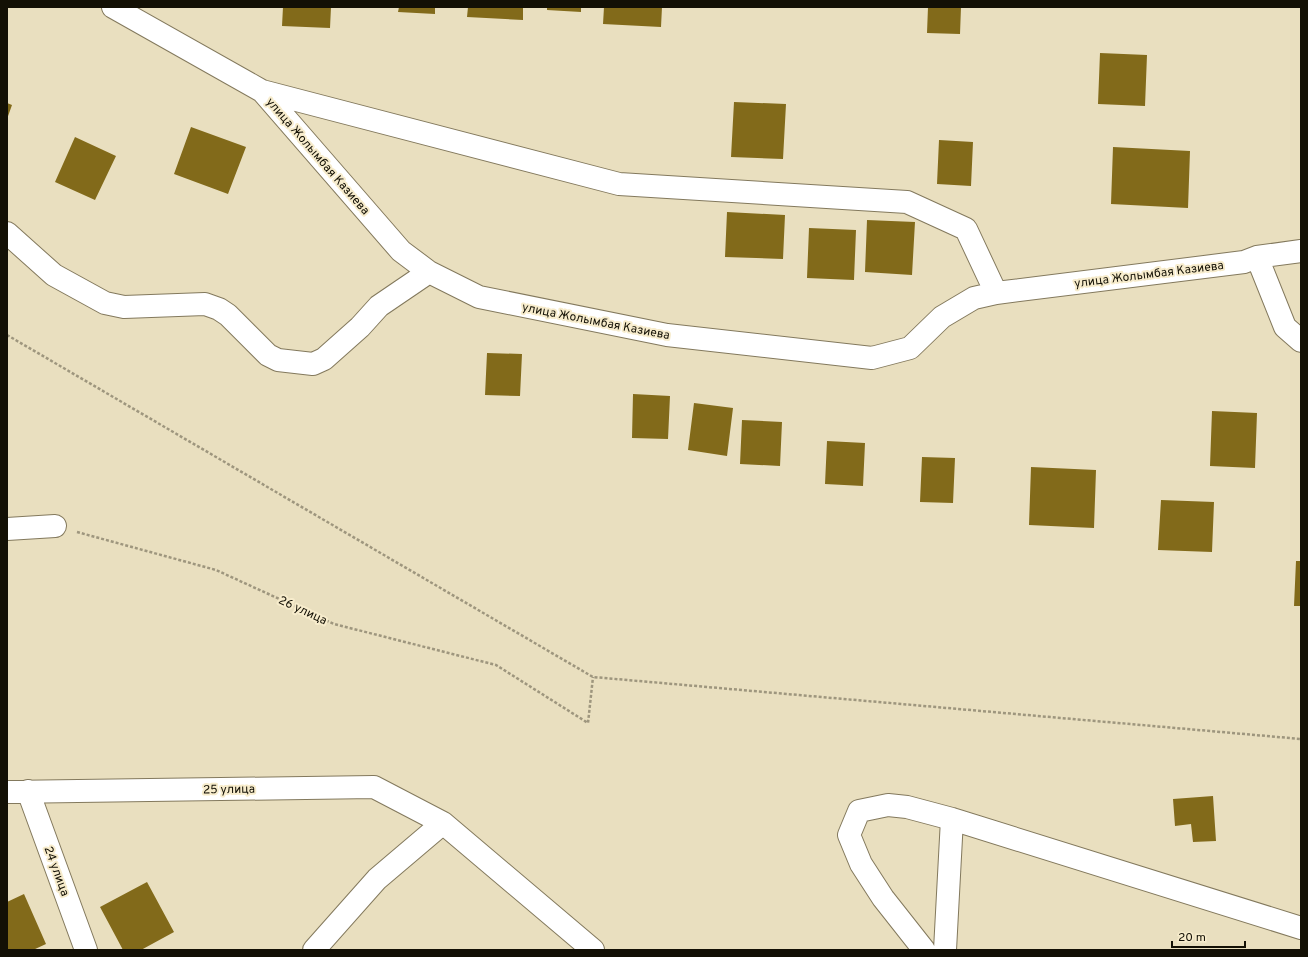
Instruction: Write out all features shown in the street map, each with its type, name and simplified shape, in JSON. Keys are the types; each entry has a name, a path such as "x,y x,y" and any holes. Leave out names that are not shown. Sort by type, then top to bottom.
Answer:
{"street":[{"name":"улица Жолымбая Казиева","path":"113,7 262,91 619,184 907,202 966,229 996,293"},
{"name":"улица Жолымбая Казиева","path":"262,91 401,251 429,272 479,297 667,336 872,358 910,348 942,317 974,298 996,293 1244,262 1257,257 1301,251"},
{"path":"7,233 54,275 105,303 124,307 205,304 219,309 228,315 268,355 278,360 313,364 324,359 360,327 379,306 429,272"},
{"path":"1257,257 1285,327 1301,341"},
{"path":"7,529 56,526"},
{"name":"25 улица","path":"17,792 374,787 443,823 593,950"},
{"name":"24 улица","path":"17,792 86,950"},
{"path":"924,950 883,898 861,864 849,835 859,811 888,805 907,807 952,819 1301,928"},
{"path":"945,950 952,819"},
{"path":"314,950 378,879 443,823"}],"path":[{"path":"7,335 593,677 1301,739"},
{"name":"26 улица","path":"56,526 216,570 334,624 496,665 588,723 593,677"}],"building":[{"path":"283,7 331,7 330,28 282,26"},
{"path":"399,7 435,7 435,14 398,12"},
{"path":"468,7 523,7 523,20 467,17"},
{"path":"547,7 581,7 581,12 547,10"},
{"path":"604,7 662,7 661,27 603,24"},
{"path":"928,7 961,7 960,34 927,33"},
{"path":"1100,53 1147,55 1145,106 1098,104"},
{"path":"734,102 786,104 783,159 731,157"},
{"path":"7,103 12,105 7,119"},
{"path":"191,127 246,147 228,194 174,174"},
{"path":"75,137 116,156 95,200 55,182"},
{"path":"939,140 973,142 971,186 937,184"},
{"path":"1113,147 1190,151 1188,208 1111,204"},
{"path":"727,212 785,215 783,259 725,257"},
{"path":"867,220 915,222 912,275 865,272"},
{"path":"809,228 856,230 854,280 807,278"},
{"path":"487,353 522,354 520,396 485,395"},
{"path":"633,394 670,396 668,439 632,438"},
{"path":"694,403 733,408 727,456 688,450"},
{"path":"1212,411 1257,413 1255,468 1210,466"},
{"path":"742,420 782,422 780,466 740,464"},
{"path":"827,441 865,443 863,486 825,484"},
{"path":"922,457 955,458 953,503 920,502"},
{"path":"1031,467 1096,470 1094,528 1029,525"},
{"path":"1161,500 1214,502 1212,552 1158,550"},
{"path":"1296,561 1301,561 1301,606 1294,606"},
{"path":"1213,796 1216,841 1193,842 1191,824 1175,826 1173,799"},
{"path":"147,882 174,932 141,950 123,950 100,907"},
{"path":"24,894 46,944 33,950 7,950 7,902"}]}
